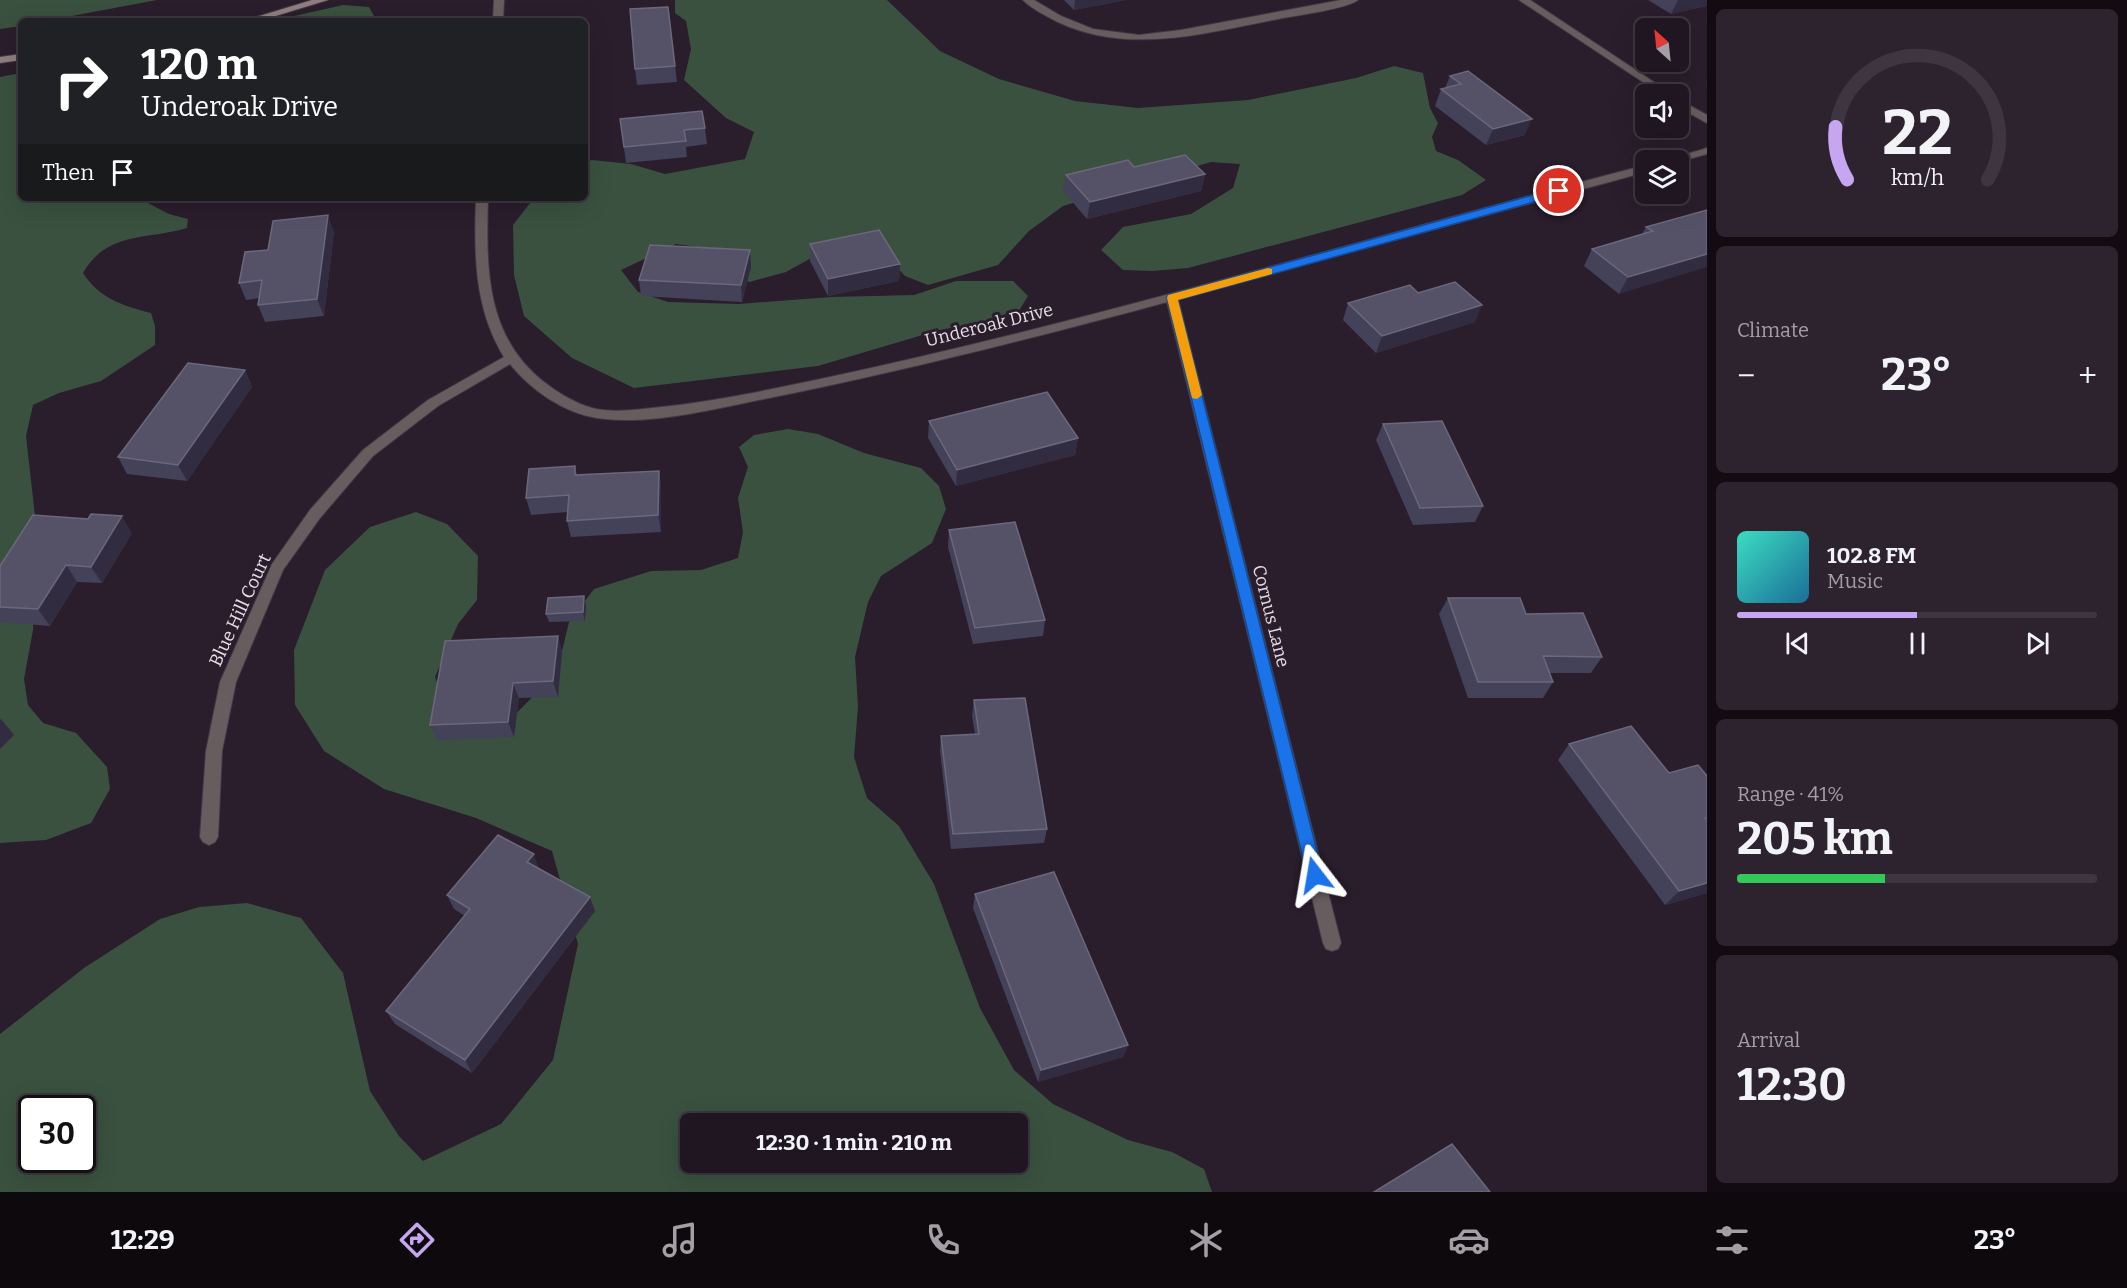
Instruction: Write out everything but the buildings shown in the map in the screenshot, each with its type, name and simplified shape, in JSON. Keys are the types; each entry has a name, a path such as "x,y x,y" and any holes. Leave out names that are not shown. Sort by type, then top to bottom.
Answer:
{"main road":[{"path":"259,18 323,0"},
{"path":"0,60 18,57"}],"street":[{"path":"498,18 500,0"},
{"path":"1028,0 1051,16 1082,30 1114,37 1165,36 1313,10 1353,0"},
{"path":"1524,0 1652,84"},
{"path":"1689,109 1707,120"},
{"path":"1689,156 1707,151"},
{"name":"Underoak Drive","path":"482,201 480,242 486,300 494,330 509,359 537,385 560,399 591,412 624,414 678,410 887,370 1172,298 1635,171"},
{"name":"Cornus Lane","path":"1172,298 1332,944"},
{"name":"Blue Hill Court","path":"208,837 214,751 228,682 277,568 315,514 368,453 433,403 509,359"}],"green space":[{"path":"0,0 157,0 61,18 18,18 18,26 0,29"},
{"path":"675,0 887,0 940,51 999,79 1075,101 1138,108 1248,100 1356,78 1394,66 1423,73 1430,108 1438,123 1432,137 1436,151 1458,160 1486,180 1462,195 1188,268 1152,271 1123,270 1101,250 1123,227 1191,214 1233,188 1240,164 1211,162 1063,206 1029,231 998,265 928,285 905,276 884,253 813,257 786,272 749,282 704,248 676,244 621,270 638,292 668,302 739,304 831,297 914,295 956,281 1013,281 1028,296 1017,314 936,331 818,366 634,388 572,358 524,316 514,275 513,225 532,201 588,201 588,161 592,160 631,164 665,174 745,159 754,132 726,118 684,80 691,49 686,21 675,13"},
{"path":"343,5 369,7 374,16 373,18 285,18"},
{"path":"18,74 18,201 144,201 169,214 188,219 187,228 116,243 93,260 83,273 96,289 112,300 151,313 155,326 155,345 101,381 59,393 33,405 26,436 39,551 33,630 24,679 28,705 43,723 76,733 107,767 110,789 91,823 46,840 0,843 0,77"},
{"path":"788,429 818,434 864,453 921,468 939,486 946,509 932,543 881,576 868,602 855,657 858,707 854,757 867,798 899,826 934,884 980,1008 1014,1070 1053,1104 1128,1140 1172,1152 1204,1169 1212,1192 0,1192 0,1034 84,968 160,919 199,907 247,903 301,918 343,973 370,1091 399,1136 423,1161 501,1124 553,1060 578,944 552,851 476,818 384,789 324,751 295,705 294,650 325,570 370,527 416,512 447,524 478,556 477,600 458,624 435,677 450,716 492,738 557,672 569,622 594,589 651,571 701,570 738,558 743,532 738,498 748,467 739,447 754,435"}],"slow traffic":[{"path":"1197,395 1172,298 1268,272"}],"route":[{"path":"1315,875 1172,298 1559,191"}]}
